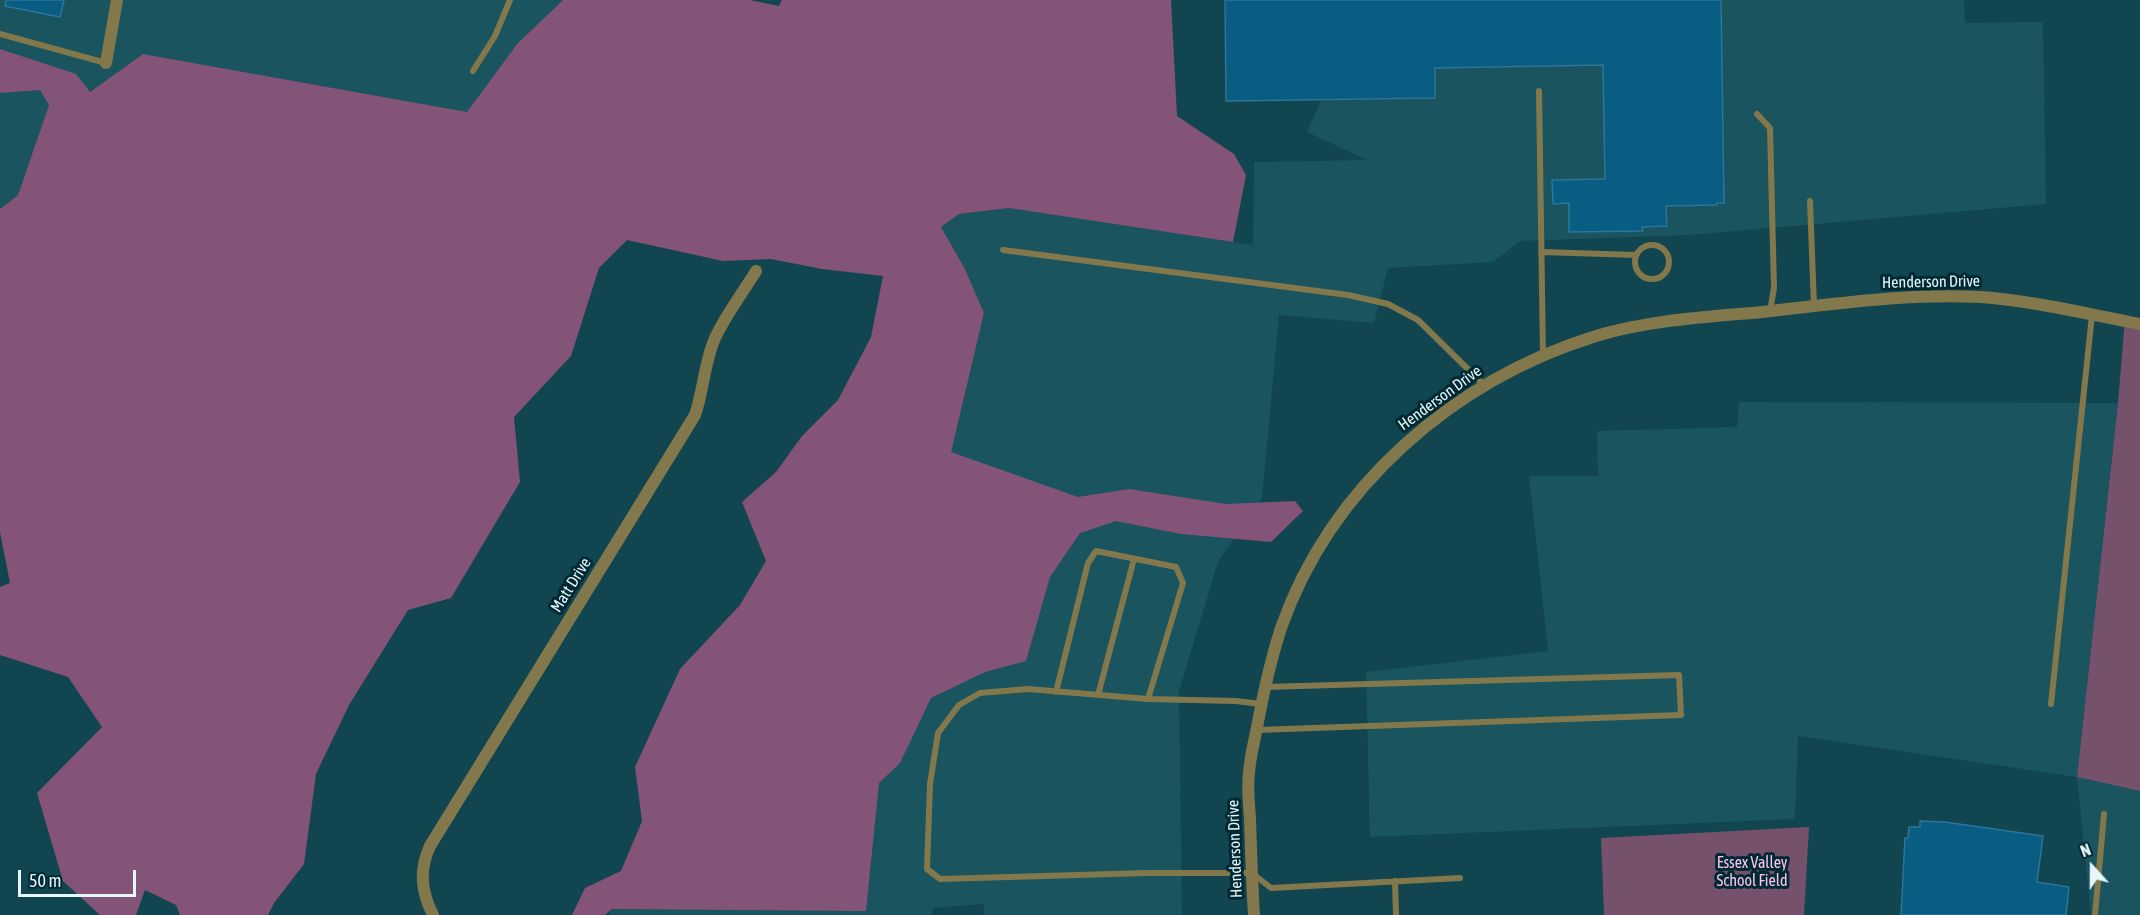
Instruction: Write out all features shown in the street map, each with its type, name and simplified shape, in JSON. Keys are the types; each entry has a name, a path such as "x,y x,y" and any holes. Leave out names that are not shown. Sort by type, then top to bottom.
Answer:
{"street":[{"path":"106,63 117,0"},
{"name":"Matt Drive","path":"433,915 423,889 422,871 430,846 695,415 702,394 705,366 714,340 756,271"},
{"name":"Henderson Drive","path":"1254,915 1248,774 1265,687 1282,626 1302,580 1326,537 1355,497 1388,460 1425,426 1484,385 1507,371 1543,355 1599,335 1648,324 1906,296 1982,297 2140,324"}],"lane":[{"path":"473,71 495,36 510,0"},
{"path":"0,34 106,63"},
{"path":"1539,91 1543,355"},
{"path":"1757,114 1770,128 1774,288 1770,311"},
{"path":"1810,201 1814,306"},
{"path":"1541,252 1636,255 1644,247 1656,246 1661,248 1668,257 1667,268 1660,276 1645,277 1637,270 1636,255"},
{"path":"1003,250 1348,295 1388,304 1418,320 1484,385"},
{"path":"2051,704 2092,315"},
{"path":"1056,692 1088,563 1096,551 1176,567 1183,583 1148,699"},
{"path":"1098,695 1134,559"},
{"path":"1257,730 1681,715 1679,675 1265,687"},
{"path":"1262,704 1236,701 1148,699 1028,688 980,693 959,705 938,733 930,784 927,869 940,879 1147,873 1252,873 1270,888 1460,878"},
{"path":"2095,915 2104,814"},
{"path":"1395,881 1396,915"}],"shaded area":[{"path":"0,0 563,0 517,44 467,112 143,54 76,102 49,105 18,195 0,209"},
{"path":"563,0 750,0 779,6 782,0 1171,0 1177,116 1234,154 1246,175 1233,242 1009,208 959,214 941,227 965,269 984,313 951,452 1078,497 1129,489 1226,504 1295,501 1303,511 1271,542 1181,534 1116,521 1080,533 1050,577 1026,661 985,672 931,698 900,763 879,783 866,911 612,909 605,915 572,915 585,888 621,871 642,821 635,767 680,669 740,605 766,561 742,502 776,472 802,436 838,400 871,337 883,276 822,269 771,259 723,261 627,240 599,268 571,356 514,417 520,482 451,598 408,610 349,705 316,774 304,864 274,903 268,915 180,915 176,905 145,890 136,915 100,915 63,881 37,793 102,727 68,677 0,655 0,587 10,583 0,532 0,209 18,195 49,105 40,90 0,93 0,49 76,74 90,92 143,54 467,112 517,44"},
{"path":"1366,0 1964,0 1965,23 2043,22 2046,204 1690,235 1520,241 1493,262 1388,268 1374,323 1279,315 1262,498 1218,562 1179,691 1182,915 984,915 984,904 933,908 932,915 609,915 611,909 880,770 950,452 984,313 965,269 941,227 959,214 1009,208 1253,245 1254,162 1367,160 1307,132"},
{"path":"1739,402 2118,403 2077,777 1798,736 1795,819 1370,837 1366,672 1548,651 1529,476 1598,476 1597,431 1737,427"},
{"path":"2077,777 2140,791 2140,915 2091,915"}],"green space":[{"path":"2125,318 2140,322 2140,791 2077,777 2118,403"},
{"name":"Essex Valley School Field","path":"1809,827 1804,915 1604,915 1601,838"}],"building":[{"path":"6,0 64,0 60,17 5,6"},
{"path":"1225,0 1721,0 1724,203 1666,206 1667,226 1642,227 1643,231 1569,232 1569,203 1553,204 1552,180 1605,179 1603,65 1435,68 1435,98 1226,101"},
{"path":"1920,821 1945,822 2043,836 2037,882 2069,887 2066,915 1901,915 1905,838 1908,838 1909,827 1920,827"}]}
